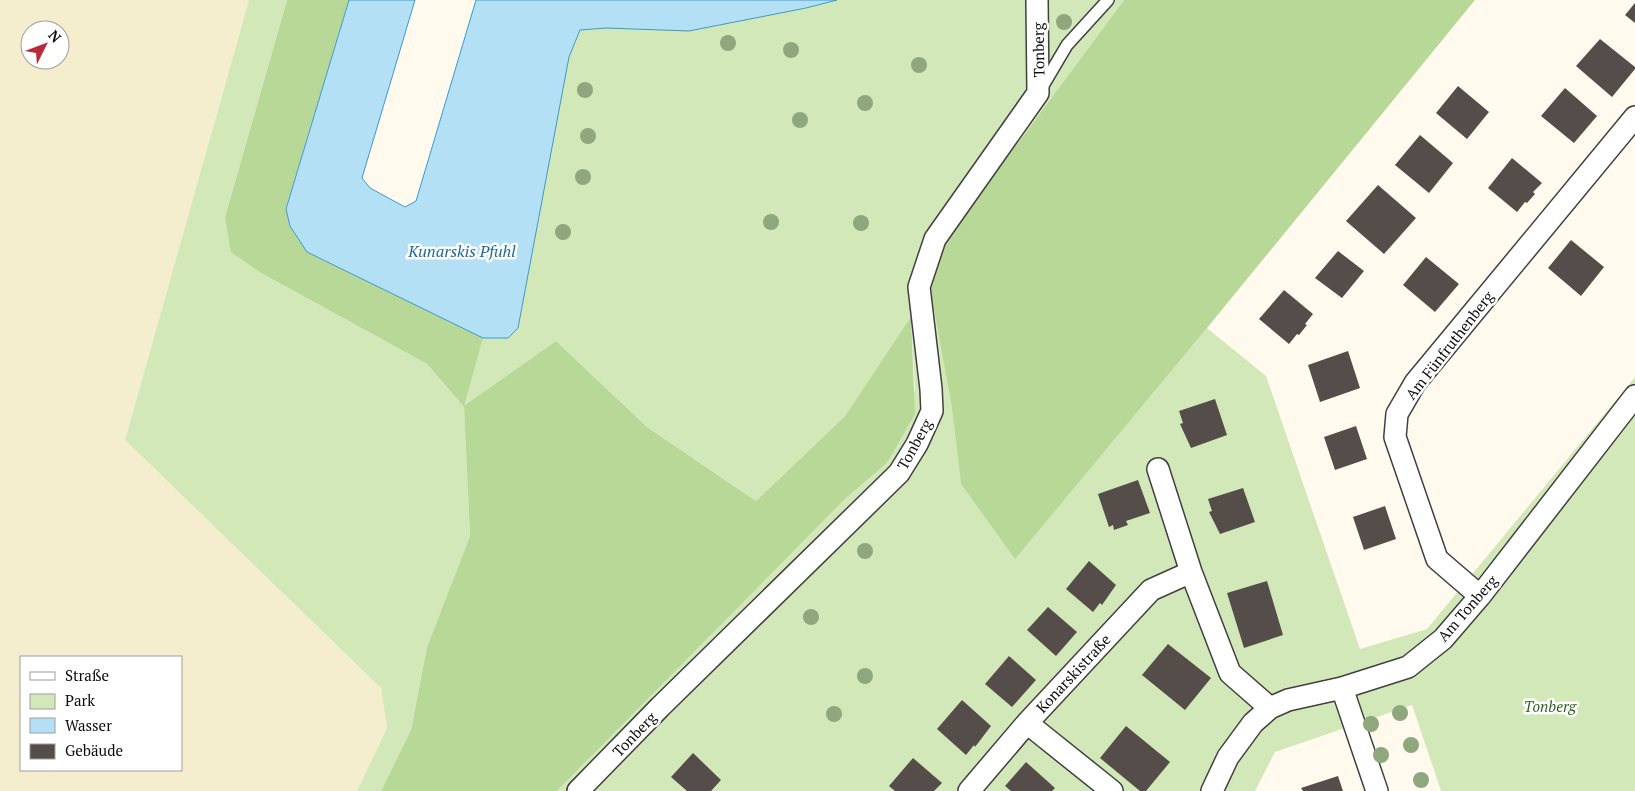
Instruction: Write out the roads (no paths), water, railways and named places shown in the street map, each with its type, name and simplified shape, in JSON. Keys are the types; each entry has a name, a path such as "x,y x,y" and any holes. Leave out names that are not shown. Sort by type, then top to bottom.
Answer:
{"street":[{"name":"Tonberg","path":"578,791 660,707 899,473 917,444 932,411 919,287 935,240 1038,93 1037,0"},
{"name":"Am Fünfruthenberg","path":"1480,596 1438,559 1408,479 1395,437 1397,414 1415,383 1635,117"},
{"name":"Am Tonberg","path":"1212,791 1228,757 1253,723 1270,708 1288,700 1342,688 1408,667 1443,639 1480,596 1635,396"},
{"path":"1158,469 1191,572 1230,673 1270,708"},
{"name":"Konarskistraße","path":"969,791 1027,723 1151,590 1191,572"},
{"path":"1342,688 1377,791"},
{"path":"1027,723 1112,791"}],"lane":[{"path":"1038,93 1067,45 1108,0"}],"water":[{"name":"Kunarskis Pfuhl","path":"349,0 415,0 362,178 370,188 405,207 416,201 476,0 837,0 689,31 606,28 580,30 569,57 518,328 508,338 483,338 307,252 290,226 286,209"}]}
